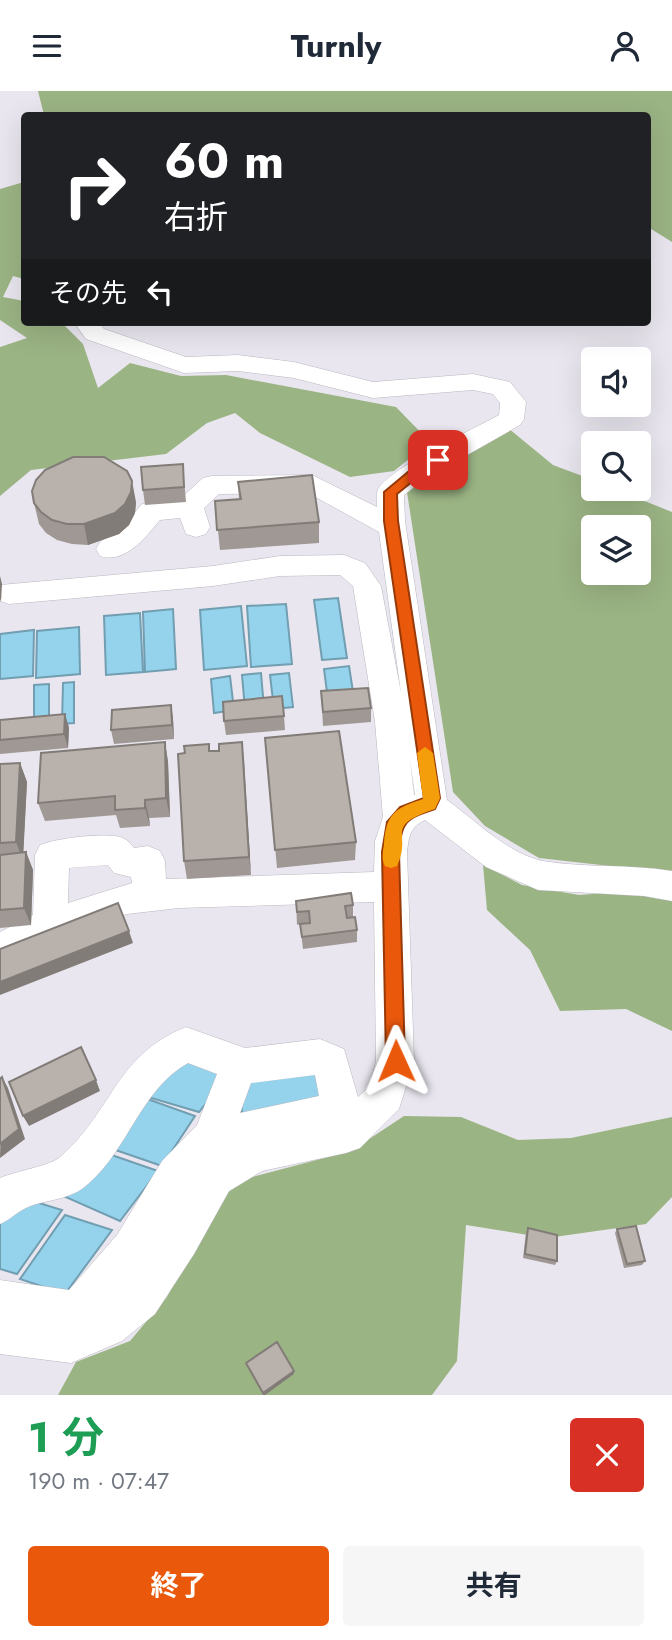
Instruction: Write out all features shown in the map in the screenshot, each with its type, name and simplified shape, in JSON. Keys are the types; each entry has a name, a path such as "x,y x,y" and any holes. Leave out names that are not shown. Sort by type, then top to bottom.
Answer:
{"street":[{"path":"0,1333 71,1342 107,1326 140,1299 180,1240 215,1177 255,1153 346,1134 386,1096 396,1061 391,886 393,827 432,798 392,527 390,492 414,474 511,419 513,402 501,388 473,381 373,390 293,370 238,363 184,365 95,334 89,326"},
{"path":"110,549 133,534 152,511 193,518 212,485 312,484 392,527"},
{"path":"9,593 213,576 239,569 341,564 360,573 367,586 391,722 414,812 538,875 644,881 672,886"},
{"path":"50,925 52,855 116,850 126,863 148,861 149,896"},
{"path":"0,948 15,945 50,925 127,899 391,886"},
{"path":"0,1204 17,1191 41,1187 71,1174 89,1155 142,1078 169,1052 186,1045 246,1066 320,1057 331,1062 339,1099 334,1112 212,1138"},
{"path":"0,1301 78,1312 131,1249 176,1175 212,1138 239,1064"}],"green space":[{"path":"38,91 672,91 672,242 651,229 651,112 43,112"},
{"path":"21,183 21,278 13,276 3,297 21,300 21,326 65,326 83,344 98,388 130,363 181,376 226,375 396,407 430,442 394,471 350,477 260,433 235,413 207,423 166,454 31,470 0,496 0,347 27,338 0,320 0,189"},
{"path":"508,428 553,465 581,476 581,501 644,501 672,512 672,873 539,858 485,826 453,792 407,492"},
{"path":"483,865 522,885 579,895 635,891 672,901 672,1031 626,1009 560,1011 530,950 487,910"},
{"path":"404,1116 461,1117 518,1140 571,1138 672,1117 672,1197 646,1224 547,1238 466,1225 457,1361 432,1395 58,1395 76,1362 130,1341 167,1297 217,1199 252,1177 351,1151"}],"water":[{"path":"338,598 347,658 322,660 314,600"},
{"path":"286,604 292,664 251,667 247,606"},
{"path":"241,606 247,666 204,670 200,610"},
{"path":"173,609 176,669 145,672 143,612"},
{"path":"140,613 143,672 106,675 104,616"},
{"path":"79,627 80,674 36,678 37,631"},
{"path":"34,630 33,676 0,679 0,634"},
{"path":"349,666 354,698 328,700 324,669"},
{"path":"261,673 264,708 245,709 242,675"},
{"path":"289,673 293,707 274,709 270,675"},
{"path":"230,676 234,710 214,713 211,679"},
{"path":"74,682 74,723 62,724 63,683"},
{"path":"49,684 49,724 34,726 34,685"},
{"path":"171,1055 229,1074 199,1112 141,1095"},
{"path":"321,1063 329,1105 243,1118 237,1080"},
{"path":"139,1096 195,1116 162,1166 101,1145"},
{"path":"100,1151 158,1171 120,1221 61,1195"},
{"path":"16,1196 62,1210 17,1274 0,1269 0,1217"},
{"path":"65,1215 112,1230 65,1294 20,1279"}],"building":[{"path":"73,457 104,457 127,471 132,481 131,492 125,504 115,513 84,524 67,524 52,520 41,512 34,503 32,491 36,480 45,470"},
{"path":"183,464 184,487 143,490 141,467"},
{"path":"312,475 319,522 217,530 215,501 241,499 238,482"},
{"path":"368,688 371,708 323,712 321,691"},
{"path":"282,696 284,716 224,721 223,702"},
{"path":"171,705 172,725 111,730 112,710"},
{"path":"65,714 64,734 0,740 0,720"},
{"path":"339,731 356,842 275,850 265,738"},
{"path":"165,742 166,798 145,800 145,808 115,810 115,796 38,803 41,753"},
{"path":"242,742 249,857 184,861 178,754 185,753 184,746 209,744 209,751 219,751 219,744"},
{"path":"20,763 16,842 0,843 0,764"},
{"path":"26,852 24,908 0,910 0,855"},
{"path":"351,893 353,905 345,906 347,918 355,917 357,930 302,937 300,924 310,923 309,911 297,912 296,901"},
{"path":"118,903 129,931 0,982 0,949"},
{"path":"81,1047 96,1080 23,1116 9,1082"},
{"path":"2,1077 19,1129 0,1144 0,1079"},
{"path":"636,1226 645,1261 627,1264 617,1229"},
{"path":"528,1228 557,1235 557,1261 525,1254"},
{"path":"277,1342 294,1371 263,1393 246,1363"}],"slow traffic":[{"path":"391,861 393,827 406,812 429,804 432,798 425,753"}],"route":[{"path":"396,1061 390,852 393,827 406,812 429,804 432,798 391,521 390,492 438,460"}]}
